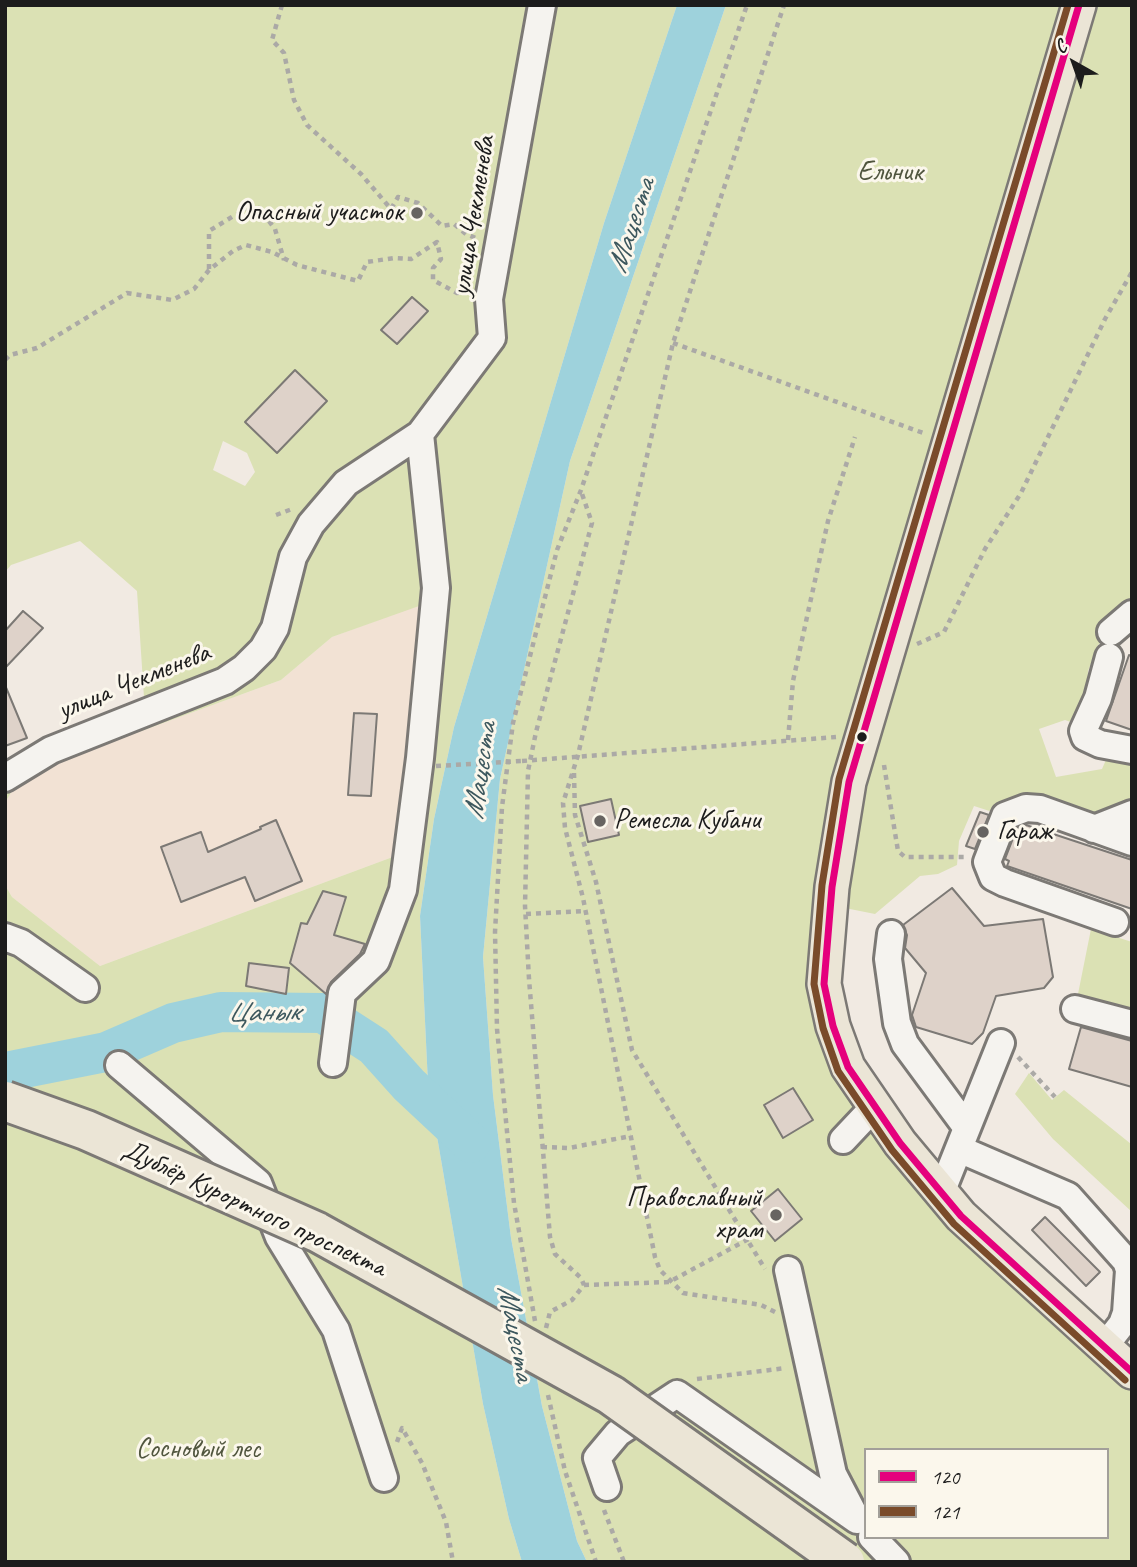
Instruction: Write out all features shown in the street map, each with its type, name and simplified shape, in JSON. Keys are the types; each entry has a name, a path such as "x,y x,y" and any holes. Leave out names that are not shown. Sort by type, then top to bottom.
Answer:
{"highway":[{"name":"Дублёр Курортного проспекта","path":"5,1101 86,1130 317,1232 611,1395 845,1562"}],"main road":[{"path":"1079,5 849,782 832,887 824,984 833,1026 848,1067 941,1193 961,1216 1132,1372"}],"street":[{"name":"улица Чекменева","path":"5,778 51,750 225,681 244,668 263,649 275,628 293,557 311,524 346,483 420,434 492,338 489,299 542,5"},
{"path":"333,1063 342,993 376,961 403,890 420,758 436,588 420,434"},
{"path":"1132,614 1110,645 1098,698 1083,731 1085,737 1100,744 1132,750"},
{"path":"1115,922 992,877 987,862 1005,816 1015,810 1040,809 1132,842"},
{"path":"1094,829 1132,814"},
{"path":"891,934 888,959 897,1023 905,1044 963,1139 1068,1196 1121,1254 1129,1270 1126,1313 1122,1324 1104,1347"},
{"path":"5,937 21,943 85,988"},
{"path":"1075,1009 1132,1024"},
{"path":"941,1193 1002,1043"},
{"path":"119,1065 258,1183 279,1237 336,1329 384,1478"},
{"path":"843,1140 875,1106"},
{"path":"778,1272 833,1474 864,1527"},
{"path":"604,1495 597,1458 618,1433 677,1394 864,1528"},
{"path":"874,1539 895,1562"}],"path":[{"path":"282,5 272,40 284,53 294,100 307,125 361,174 391,209 398,197 418,203 442,226 454,224 466,234 499,244"},
{"path":"536,1329 512,1189 497,1029 495,918 502,807 513,723 557,550 581,490 747,5"},
{"path":"783,1319 761,1305 683,1293 669,1282 655,1257 585,911 565,828 563,803 578,755 673,343 784,5"},
{"path":"209,270 209,231 235,215 259,208 275,229 284,260"},
{"path":"5,360 10,355 37,348 127,293 172,300 194,289 209,270 233,251 246,245 272,252 284,260 358,281 367,262 394,258 411,259 437,242 441,259 433,268 433,280 457,293 470,292 489,299"},
{"path":"944,632 985,549 1021,493 1105,319 1132,272"},
{"path":"673,343 936,438"},
{"path":"788,740 793,681 828,521 855,437"},
{"path":"581,490 592,523 530,760 526,914 550,1237 555,1254 581,1278 583,1285"},
{"path":"436,766 828,737"},
{"path":"883,756 898,851 905,857 975,858"},
{"path":"573,767 575,815 596,882 632,1050 748,1240 778,1272"},
{"path":"526,914 585,911"},
{"path":"1002,1043 1031,1069 1055,1097"},
{"path":"542,1147 569,1148 631,1136"},
{"path":"583,1285 669,1282 756,1235"},
{"path":"546,1339 550,1312 572,1300 583,1285"},
{"path":"687,1380 789,1368"},
{"path":"549,1392 565,1471 596,1562"},
{"path":"384,1478 402,1428 422,1463 446,1522 453,1562"},
{"path":"604,1495 624,1562"}],"shaded area":[{"path":"419,605 398,855 100,966 12,897 5,885 5,803 21,775 281,680 332,637"}],"green space":[{"name":"Сосновый лес","path":"5,5 677,5 604,223 454,727 434,819 420,916 428,1084 483,1404 509,1519 522,1562 5,1562 5,885 12,897 100,966 398,855 419,606 332,637 281,680 21,775 5,803 5,778 145,713 137,591 80,541 11,565 5,572","holes":["223,441 247,453 255,472 245,486 213,470"]},
{"name":"Ельник","path":"726,5 1132,5 1132,614 1098,645 1088,671 1085,727 1065,720 1039,729 1056,777 1102,769 1112,746 1132,763 1132,842 1112,821 1057,800 1040,809 1005,816 974,806 959,841 957,865 938,874 920,876 875,914 830,905 824,984 875,1106 1132,1372 1132,1562 587,1562 577,1541 542,1406 511,1238 493,1095 483,957 500,779 570,461"},
{"path":"1091,929 1132,942 1132,1024 1075,1009"},
{"path":"1029,1073 1052,1100 1064,1090 1131,1144 1132,1212 1053,1139 1015,1094"}],"water":[{"name":"Мацеста","path":"677,5 726,5 570,461 500,779 483,957 493,1095 511,1238 542,1406 577,1541 587,1562 522,1562 509,1519 483,1404 428,1084 420,916 434,819 454,727 604,223"}],"building":[{"path":"412,297 428,311 397,344 381,330"},
{"path":"295,370 327,401 277,453 245,422"},
{"path":"23,611 43,628 5,668 5,631"},
{"path":"1129,655 1132,656 1132,730 1106,721"},
{"path":"5,685 27,738 5,746"},
{"path":"354,713 377,714 371,796 348,795"},
{"path":"611,799 619,835 588,842 580,806"},
{"path":"980,812 989,815 975,849 966,846"},
{"path":"276,820 302,881 255,901 245,877 181,902 161,847 201,832 208,852"},
{"path":"1026,825 1132,860 1132,909 1007,866 1009,861 1005,859 1017,828"},
{"path":"952,888 984,926 1043,919 1053,977 1044,988 996,996 983,1033 972,1044 916,1027 912,1015 926,973 905,948 907,935 903,925"},
{"path":"323,891 346,897 334,935 365,944 360,954 331,982 326,994 290,963 301,923 307,924"},
{"path":"249,963 289,968 286,994 246,986"},
{"path":"1081,1027 1132,1041 1132,1087 1069,1069"},
{"path":"793,1088 813,1120 783,1138 764,1105"},
{"name":"Православный храм","path":"778,1189 802,1219 775,1241 751,1211"},
{"path":"1045,1217 1100,1272 1086,1286 1032,1230"}],"waterway":[{"name":"Цанык","path":"5,1072 106,1052 173,1023 221,1012 323,1013 374,1046 409,1085 471,1143"}],"transit line":[{"name":"121","path":"1068,5 839,779 822,885 814,984 823,1028 838,1071 892,1150 954,1224 1125,1380"},
{"name":"120","path":"1079,5 849,782 832,887 824,984 833,1026 848,1067 900,1143 961,1216 1132,1372"}],"place":[{"name":"Опасный участок","path":"417,213"},
{"name":"Ремесла Кубани","path":"600,821"},
{"name":"Гараж","path":"983,832"},
{"name":"Православный храм","path":"776,1215"}]}
